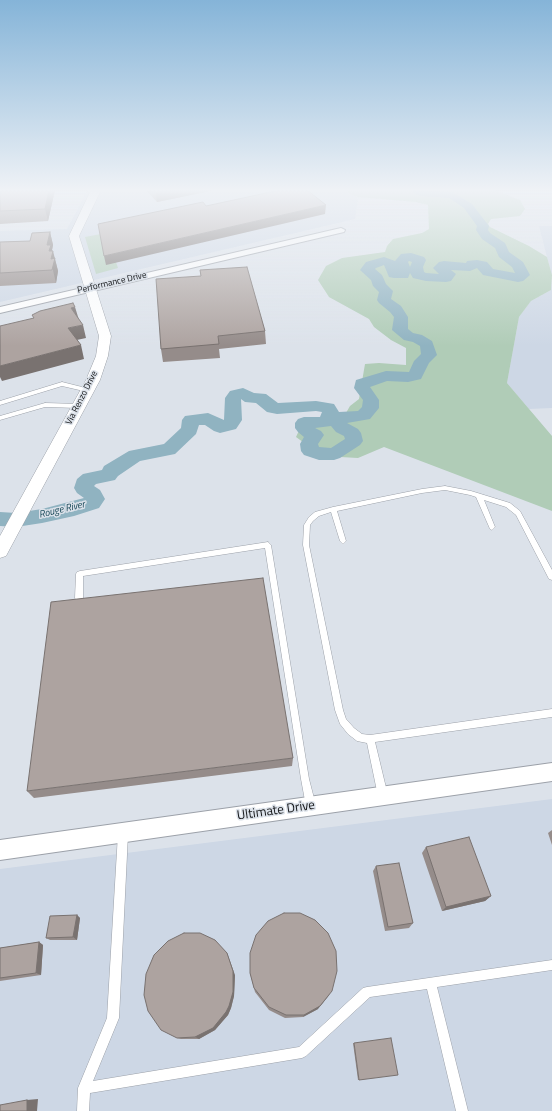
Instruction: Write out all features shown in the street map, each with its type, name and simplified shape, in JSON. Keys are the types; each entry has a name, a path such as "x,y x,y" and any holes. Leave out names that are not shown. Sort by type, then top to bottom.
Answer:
{"street":[{"name":"Via Renzo Drive","path":"1,550 88,390 102,356 105,336 76,242"},
{"name":"Performance Drive","path":"0,310 291,242"},
{"name":"Ultimate Drive","path":"0,850 123,834 552,772"}],"lane":[{"path":"0,403 62,384 88,390"},
{"path":"0,418 45,405 79,406"},
{"path":"552,577 518,513 508,505 445,488 422,491 333,509 317,514 307,525 306,545 339,710 343,721 351,731 360,738 370,739 552,714"},
{"path":"479,496 492,527"},
{"path":"333,509 342,541"},
{"path":"79,598 80,574 268,545 305,779 311,806"},
{"path":"370,739 383,796"},
{"path":"84,1111 84,1088 113,1018 123,834"},
{"path":"84,1088 302,1052 367,992 552,965"},
{"path":"431,983 462,1111"}],"shaded area":[{"path":"0,242 257,242 0,302"},
{"path":"543,242 552,242 552,275"},
{"path":"552,279 552,408 529,409 507,383 519,317 531,301 551,290"},
{"path":"552,799 552,1111 0,1111 0,869"}],"green space":[{"path":"86,242 109,242 118,268 96,274"},
{"path":"391,242 520,242 547,257 552,275 551,290 531,301 519,317 507,383 552,436 552,511 384,447 358,458 322,456 296,437 302,424 312,420 331,422 343,418 350,406 359,399 365,364 379,363 406,365 406,348 391,340 374,327 369,319 329,297 318,280 326,266 342,258 385,252"}],"building":[{"path":"0,242 48,242 47,245 51,245 49,251 53,251 51,259 55,258 52,270 0,273"},
{"path":"101,242 166,242 104,256"},
{"path":"247,267 265,331 218,336 219,344 161,349 156,279 201,276 200,270"},
{"path":"73,303 75,307 71,308 83,325 68,328 81,345 0,366 0,326 34,318 32,315 40,311"},
{"path":"263,578 293,758 27,791 51,602"},
{"path":"469,837 491,896 446,907 426,847"},
{"path":"399,863 413,923 388,927 376,866"},
{"path":"284,913 300,913 315,920 328,933 336,951 337,971 332,991 320,1006 304,1015 286,1015 269,1007 254,988 250,973 250,953 256,935 268,921"},
{"path":"77,915 73,937 46,938 50,916"},
{"path":"184,933 200,933 215,940 227,953 233,971 233,992 226,1012 213,1028 195,1037 177,1038 161,1030 148,1011 144,995 146,974 154,955 168,941"},
{"path":"39,942 36,973 0,978 0,948"},
{"path":"391,1038 398,1075 359,1080 354,1043"},
{"path":"27,1100 27,1111 0,1111 0,1105"}],"waterway":[{"name":"Rouge River","path":"0,519 16,520 42,516 74,509 92,503 95,499 93,495 84,488 84,484 90,479 108,475 111,471 135,455 169,450 190,430 191,420 208,419 220,427 230,425 233,420 233,398 236,395 243,393 251,398 260,398 273,408 277,409 316,406 328,408 331,413 325,422 304,423 304,428 306,431 315,435 309,444 310,451 319,454 334,454 354,441 352,433 342,428 337,422 338,418 364,415 370,408 371,400 362,388 362,384 386,376 415,376 422,361 429,355 427,344 417,338 409,337 400,330 401,317 396,309 384,300 386,291 380,286 377,278 367,270 371,265 384,261 389,262 394,274 403,275 404,270 401,261 406,257 411,257 419,260 416,267 418,275 426,277 446,278 449,274 440,268 444,265 470,267 472,264 482,265 488,272 500,275 518,278 523,275 518,265 504,254 500,246 494,242"}]}
